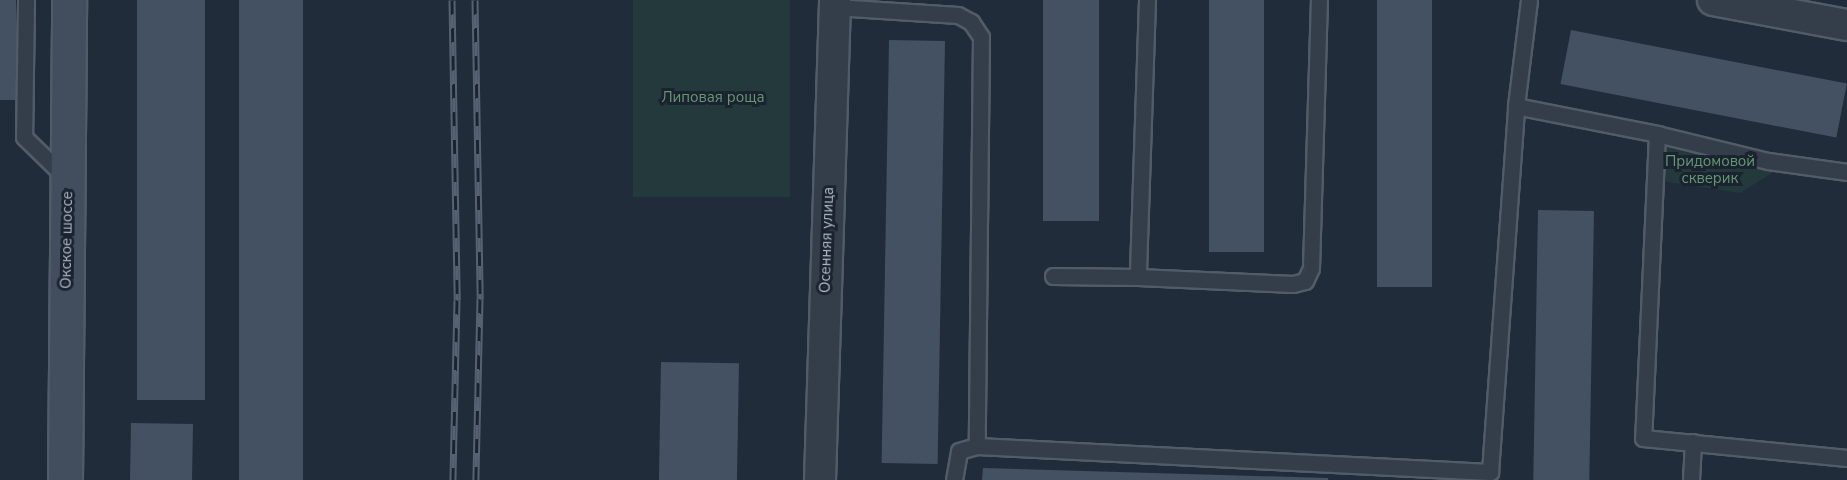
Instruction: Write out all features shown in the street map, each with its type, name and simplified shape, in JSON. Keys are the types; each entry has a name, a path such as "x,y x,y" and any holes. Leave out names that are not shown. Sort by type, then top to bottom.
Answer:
{"main road":[{"name":"Окское шоссе","path":"64,480 69,0"}],"street":[{"path":"1713,0 1847,25"},
{"name":"Осенняя улица","path":"820,480 835,3"}],"lane":[{"path":"26,0 24,137 68,180"},
{"path":"1138,277 1147,0"},
{"path":"1053,276 1305,281 1311,268 1319,0"},
{"path":"954,480 959,451 977,446 1430,475 1490,476 1516,106 1529,0"},
{"path":"835,3 958,15 971,22 981,38 977,446"},
{"path":"1516,106 1657,134 1768,160 1847,172"},
{"path":"1657,134 1643,438 1847,458"},
{"path":"1691,480 1693,442"}],"green space":[{"name":"Липовая роща","path":"633,0 790,0 790,197 633,197"},
{"name":"Придомовой скверик","path":"1668,145 1788,163 1740,193 1662,181"}],"building":[{"path":"0,0 16,0 16,100 0,100"},
{"path":"137,0 205,0 205,400 137,400"},
{"path":"239,0 303,0 303,480 239,480"},
{"path":"1043,0 1099,0 1099,221 1043,221"},
{"path":"1209,0 1264,0 1264,252 1209,252"},
{"path":"1377,0 1432,0 1432,287 1377,287"},
{"path":"1571,30 1847,84 1836,138 1561,84"},
{"path":"889,40 945,41 938,464 882,463"},
{"path":"1538,210 1594,211 1589,480 1533,480"},
{"path":"661,362 739,363 737,480 659,480"},
{"path":"131,423 193,424 192,480 130,480"},
{"path":"983,468 1328,478 1328,480 982,480"}],"railway":[{"path":"452,0 457,300 453,480"},
{"path":"475,0 480,299 476,480"}]}
